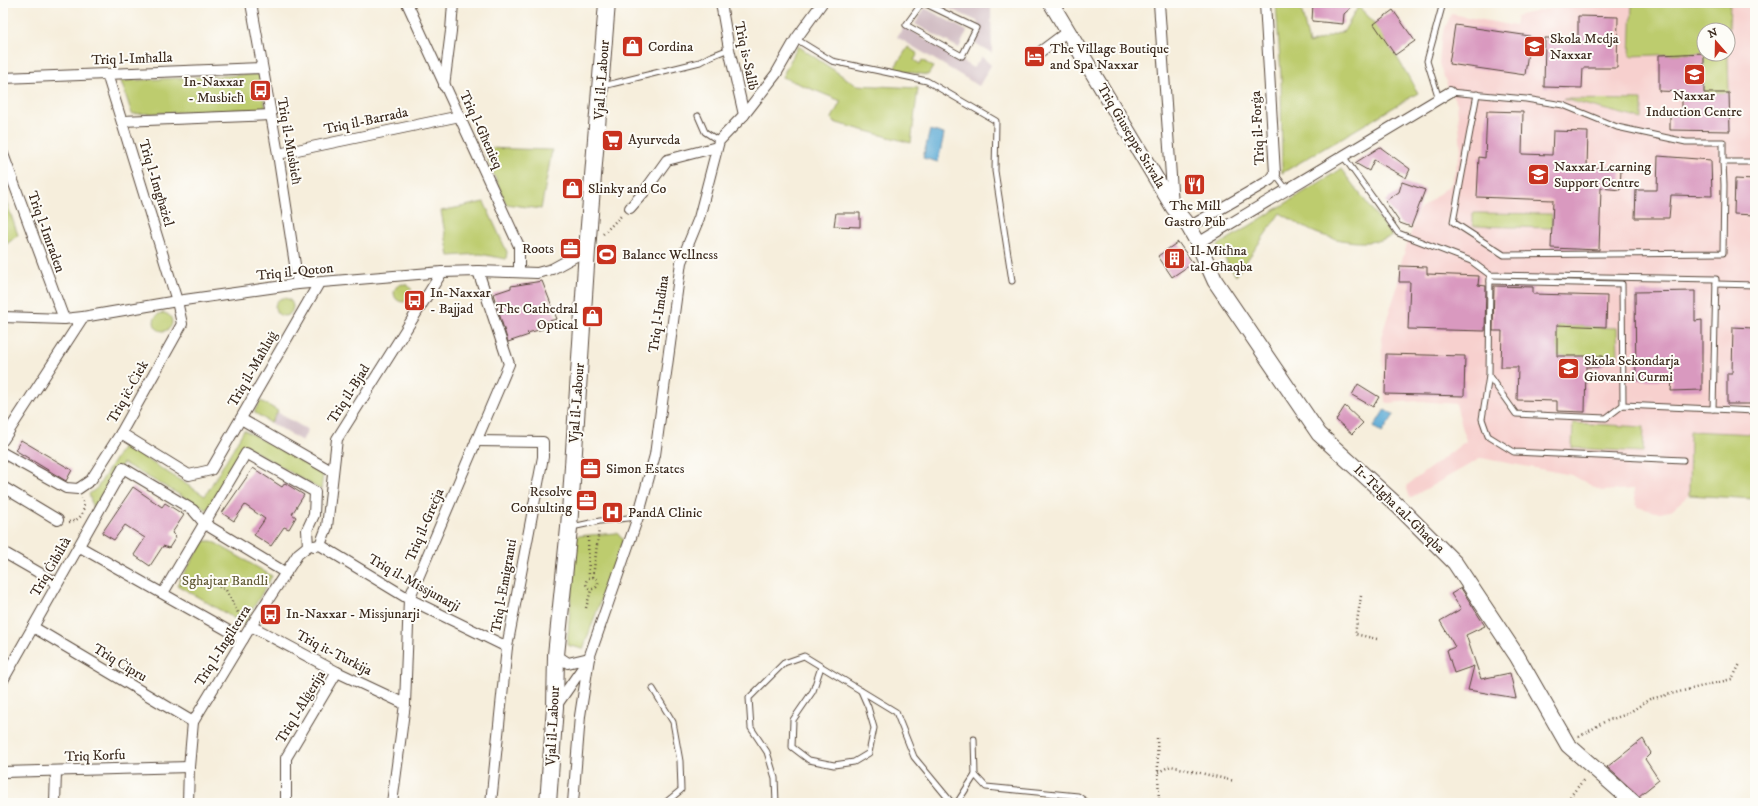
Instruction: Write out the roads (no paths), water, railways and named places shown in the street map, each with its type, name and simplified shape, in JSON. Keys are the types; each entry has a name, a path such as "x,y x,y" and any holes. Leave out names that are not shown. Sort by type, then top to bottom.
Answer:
{"main road":[{"name":"Vjal il-Labour","path":"548,803 555,706 556,655 569,528 587,250 602,86 607,3"}],"street":[{"name":"Triq il-Musbieħ","path":"251,3 278,154 298,284"},
{"name":"Triq l-Għenieq","path":"407,3 519,246 519,272"},
{"path":"444,86 453,3"},
{"name":"Triq is-Salib","path":"721,3 729,49 744,115"},
{"name":"Triq l-Imdina","path":"573,803 580,716 589,658 638,517 655,455 680,262 699,218 718,144 744,115 776,74 796,39 822,3"},
{"name":"Triq Giuseppe Stivala","path":"1051,3 1173,207"},
{"path":"1159,3 1173,207"},
{"name":"Triq il-Forġa","path":"1189,227 1270,180 1275,174 1265,3"},
{"path":"1036,55 1068,31"},
{"name":"Triq l-Imħalla","path":"3,78 262,68"},
{"name":"Triq l-Imgħażel","path":"107,74 177,301"},
{"path":"1198,243 1450,92"},
{"path":"122,121 271,115"},
{"name":"Triq il-Barrada","path":"278,154 460,116"},
{"path":"630,208 644,192 667,160 718,144"},
{"name":"Triq l-Imraden","path":"3,154 64,319"},
{"name":"It-Telgħa tal-Għaqba","path":"1173,207 1189,227 1215,281 1319,434 1399,507 1455,563 1517,656 1568,744 1634,803"},
{"name":"Triq il-Qoton","path":"3,317 64,319 83,317 177,301 298,284 442,272 537,272 552,269 587,250"},
{"name":"Triq il-Greċja","path":"392,803 405,704 409,599 509,364 478,271"},
{"name":"Triq il-Bjad","path":"320,545 327,527 338,440 442,272"},
{"name":"Triq il-Maħluġ","path":"121,433 189,475 211,470 318,283"},
{"name":"Triq iċ-Ċiek","path":"3,453 66,488 78,489 91,480 121,433 182,324 177,301"},
{"path":"3,440 83,317"},
{"path":"241,419 333,472"},
{"name":"Triq l-Emigranti","path":"476,441 543,442 543,457 507,647 491,803"},
{"path":"163,593 246,453 315,492 314,515 307,530 308,546 320,545"},
{"name":"Triq Ġibiltà","path":"4,676 80,547 123,468 193,510 205,524"},
{"path":"3,487 58,520"},
{"path":"205,524 286,573"},
{"name":"Triq il-Missjunarji","path":"320,545 409,599 507,647"},
{"name":"Triq l-Ingilterra","path":"188,803 189,767 193,722 244,639 248,625 298,554 308,546"},
{"path":"80,547 244,639"},
{"path":"3,552 57,584"},
{"name":"Triq it-Turkija","path":"248,625 338,672 405,704"},
{"name":"Triq Ċipru","path":"33,627 193,722"},
{"path":"556,655 568,663 589,658"},
{"name":"Triq l-Imdina","path":"555,706 589,658"},
{"name":"Triq l-Alġerija","path":"286,803 286,758 338,672"},
{"name":"Triq Korfu","path":"3,772 56,772 189,767"},
{"path":"55,803 56,772"}],"lane":[{"path":"923,3 976,28 962,56 906,25 923,3"},
{"path":"1439,99 1427,60 1443,3"},
{"path":"796,39 832,61 927,81 996,121 995,171 1012,281"},
{"path":"602,86 700,62 729,49"},
{"path":"1450,92 1477,94 1526,99 1563,105 1617,127 1686,142 1723,142 1723,253 1504,255 1453,222 1477,94"},
{"path":"698,116 705,132 718,144"},
{"path":"1343,156 1398,233 1471,262 1490,275 1716,279 1713,409"},
{"path":"1723,162 1755,162"},
{"path":"1275,174 1287,190"},
{"path":"1490,275 1489,376 1482,419 1488,436 1514,452 1683,460"},
{"path":"1490,281 1622,284 1623,405"},
{"path":"1716,284 1755,285"},
{"path":"1489,376 1516,414 1606,418 1623,405 1755,411"},
{"path":"569,528 600,521 638,517"},
{"path":"776,803 775,778 767,752 751,728 749,698 784,663 804,656 896,712 914,758 952,803"},
{"path":"821,667 813,691 793,720 792,747 809,760 834,765 854,762 869,753 874,728 868,707 861,691"},
{"path":"653,689 673,722 680,761 681,790 665,803"},
{"path":"957,803 975,775 974,740"},
{"path":"975,775 986,787 1078,796 1088,803"}],"water":[{"path":"930,130 944,134 938,162 923,158"},
{"path":"1385,409 1394,415 1382,433 1374,427"}],"place":[{"name":"Cordina","path":"633,47"},
{"name":"Skola Medja Naxxar","path":"1535,47"},
{"name":"The Village Boutique and Spa Naxxar","path":"1035,57"},
{"name":"Naxxar Induction Centre","path":"1694,74"},
{"name":"In-Naxxar - Musbieħ","path":"260,90"},
{"name":"Ayurveda","path":"613,140"},
{"name":"Naxxar Learning Support Centre","path":"1538,175"},
{"name":"The Mill Gastro Pub","path":"1195,184"},
{"name":"Slinky and Co","path":"572,189"},
{"name":"Roots","path":"570,249"},
{"name":"Balance Wellness","path":"606,255"},
{"name":"Il-Mitħna tal-Għaqba","path":"1175,259"},
{"name":"In-Naxxar - Bajjad","path":"414,301"},
{"name":"The Cathedral Optical","path":"593,317"},
{"name":"Skola Sekondarja Giovanni Curmi","path":"1569,369"},
{"name":"Simon Estates","path":"590,469"},
{"name":"Resolve Consulting","path":"587,500"},
{"name":"PandA Clinic","path":"612,513"},
{"name":"In-Naxxar - Missjunarji","path":"270,614"}],"park label":[{"name":"Sghajtar Bandli","path":"225,581"}]}
